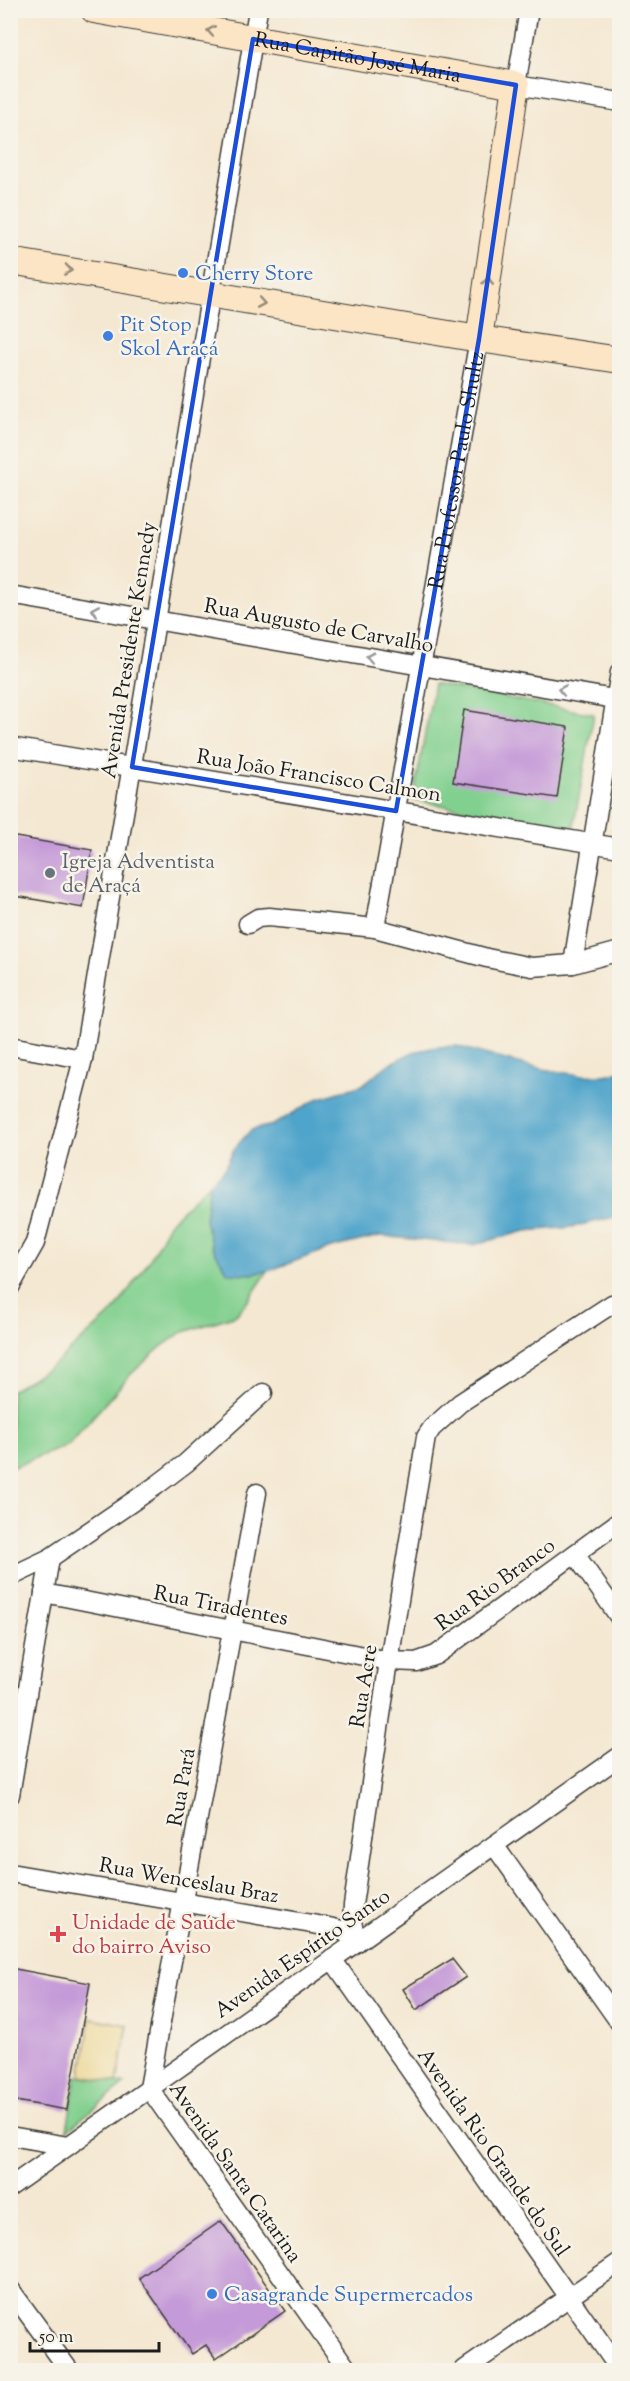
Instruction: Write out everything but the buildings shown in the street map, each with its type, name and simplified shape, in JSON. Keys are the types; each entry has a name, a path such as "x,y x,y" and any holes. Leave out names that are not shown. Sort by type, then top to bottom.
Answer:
{"main road":[{"name":"Rua Capitão José Maria","path":"94,10 516,85"},
{"name":"Rua Professor Paulo Shultz","path":"479,339 516,85"},
{"path":"10,261 479,339 620,360"}],"street":[{"name":"Avenida Presidente Kennedy","path":"10,1287 35,1244 83,1059 258,10"},
{"name":"Rua Professor Paulo Shultz","path":"516,85 529,10"},
{"path":"516,85 620,102"},
{"name":"Rua Professor Paulo Shultz","path":"375,928 479,339"},
{"name":"Rua Augusto de Carvalho","path":"10,595 617,699"},
{"path":"573,964 620,672"},
{"name":"Rua João Francisco Calmon","path":"10,747 620,848"},
{"path":"248,924 258,918 269,917 375,928 487,958 532,967 573,964 620,951"},
{"path":"10,1046 83,1059"},
{"name":"Rua Acre","path":"357,1942 352,1922 353,1905 389,1661 426,1437 432,1428 460,1404 616,1304"},
{"path":"10,1577 50,1557 186,1463 263,1393"},
{"name":"Rua Pará","path":"149,2088 257,1493"},
{"name":"Rua Rio Branco","path":"389,1661 416,1662 436,1655 620,1521"},
{"path":"575,1554 620,1618"},
{"path":"10,1795 50,1557"},
{"name":"Rua Tiradentes","path":"44,1593 389,1661"},
{"name":"Avenida Espírito Santo","path":"15,2183 620,1756"},
{"path":"494,1845 620,2023"},
{"name":"Rua Wenceslau Braz","path":"10,1873 324,1926 342,1930 357,1942"},
{"name":"Avenida Rio Grande do Sul","path":"332,1959 620,2370"},
{"name":"Avenida Santa Catarina","path":"149,2088 348,2370"},
{"path":"10,2137 68,2146"},
{"path":"10,2137 27,2148 31,2155 30,2163 15,2183"},
{"path":"464,2370 620,2262"},
{"path":"10,2289 69,2370"}],"highlighted area":[{"path":"253,39 516,85 479,339 396,811 132,767"}],"green space":[{"path":"434,684 594,714 573,830 413,800"},
{"path":"210,1183 205,1220 212,1247 251,1274 268,1271 248,1301 236,1315 181,1333 161,1347 131,1374 68,1445 11,1468 11,1391 55,1364 114,1311 149,1261 170,1222"},
{"path":"76,2076 125,2084 67,2130"}],"sand":[{"path":"91,2018 128,2025 117,2082 81,2076"}],"water":[{"path":"457,1046 516,1063 564,1073 605,1075 619,1071 619,1216 573,1227 526,1231 473,1245 380,1236 331,1248 268,1271 251,1274 228,1273 212,1247 205,1220 210,1183 224,1169 234,1149 251,1130 273,1125 317,1099 362,1085 389,1064 413,1052 436,1047"}],"place":[{"name":"Cherry Store","path":"183,273"},
{"name":"Pit Stop Skol Araçá","path":"108,336"},
{"name":"Igreja Adventista de Araçá","path":"50,873"},
{"name":"Unidade de Saúde do bairro Aviso","path":"58,1934"},
{"name":"Casagrande Supermercados","path":"212,2294"}]}
